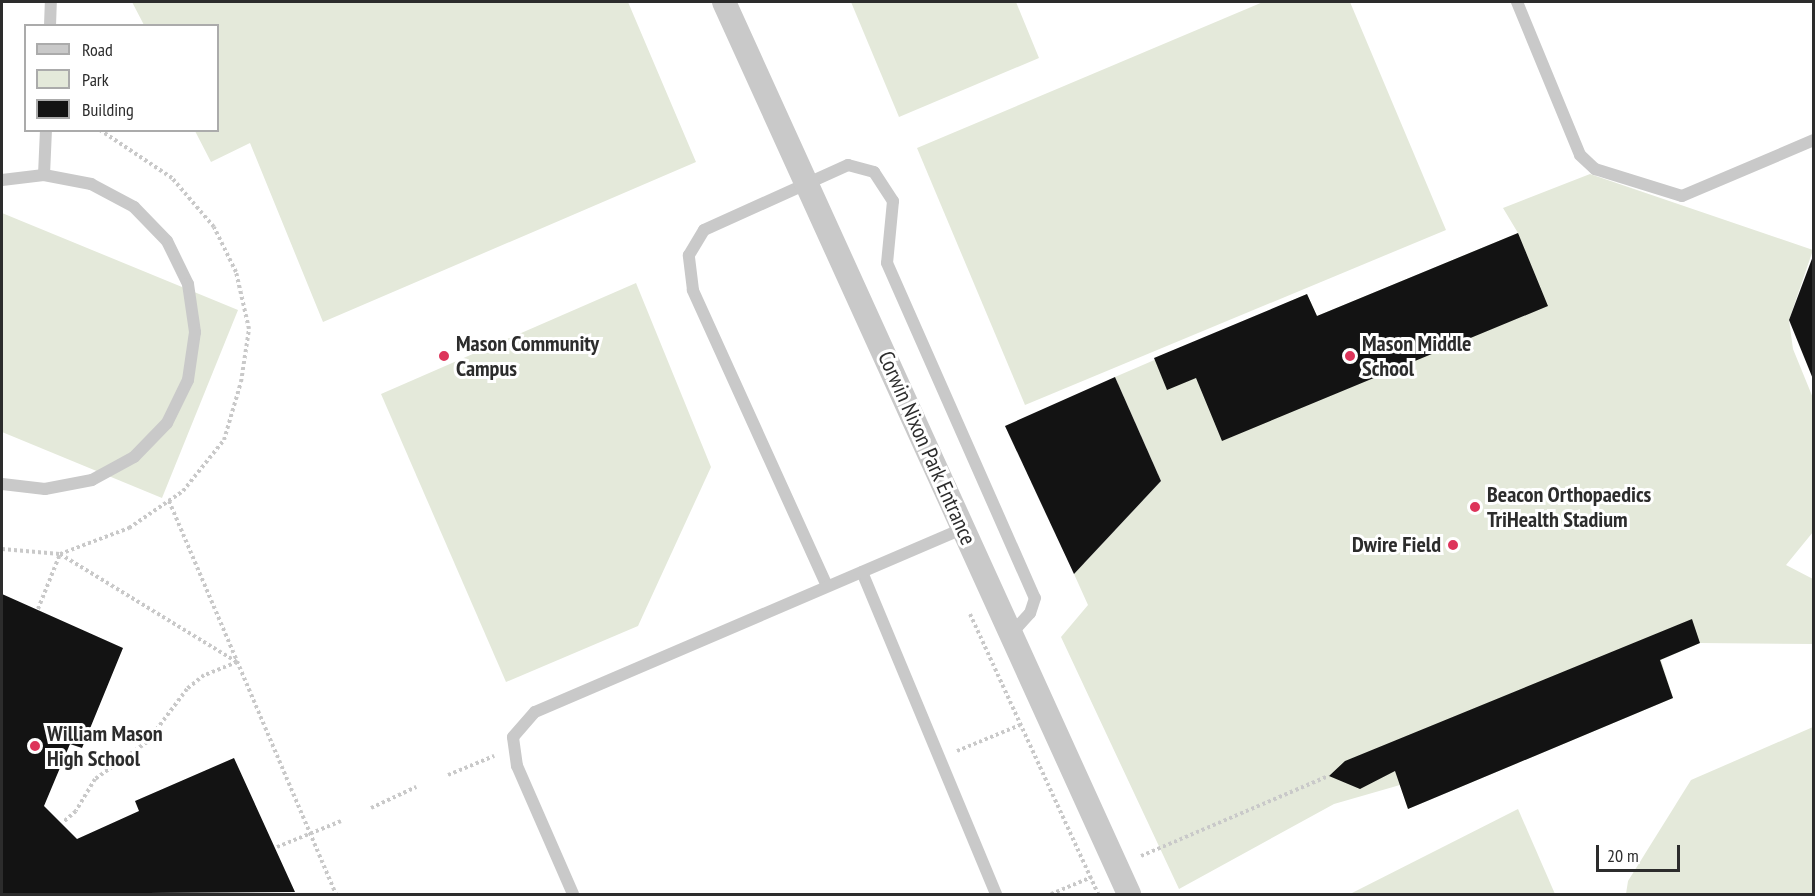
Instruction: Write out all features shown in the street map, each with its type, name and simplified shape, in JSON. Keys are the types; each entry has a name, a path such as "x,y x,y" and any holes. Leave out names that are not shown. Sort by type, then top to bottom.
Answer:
{"street":[{"name":"Corwin Nixon Park Entrance","path":"724,2 1130,894"}],"lane":[{"path":"50,24 51,2"},
{"path":"1517,2 1580,155 1595,169 1682,196 1814,140"},
{"path":"44,175 46,132"},
{"path":"827,586 693,290 689,255 704,230 848,165 874,172 893,201 887,263 1035,598 1030,613 1011,634"},
{"path":"2,180 44,175 91,184 134,207 167,241 188,284 195,332 188,380 180,397 167,423 134,457 92,480 45,489 2,484"},
{"path":"573,894 517,766 513,737 535,712 964,528"},
{"path":"862,572 996,894"}],"path":[{"path":"169,501 336,894"},
{"path":"2,549 60,554 237,662"},
{"path":"38,609 60,554"},
{"path":"968,608 1098,894"},
{"path":"62,823 76,811 95,779 147,742 187,689 204,675 237,662"},
{"path":"939,758 1020,725"},
{"path":"448,775 494,756"},
{"path":"1132,860 1329,776"},
{"path":"371,808 416,787"},
{"path":"277,847 341,821"},
{"path":"1051,894 1101,874"}],"green space":[{"path":"132,2 628,2 696,162 323,322 250,143 211,162 196,132 219,132 219,24 143,24"},
{"path":"851,2 1016,2 1039,58 899,117"},
{"path":"1263,2 1350,2 1446,230 1025,405 917,148"},
{"name":"Beacon Orthopaedics TriHealth Stadium","path":"1590,174 1813,250 1789,320 1793,349 1813,398 1813,532 1786,565 1813,579 1813,644 1700,643 1661,660 1673,698 1408,809 1400,785 1334,804 1179,889 1061,637 1088,605 1074,574 1161,481 1115,377 1307,294 1317,316 1518,233 1503,208"},
{"path":"2,213 238,310 162,498 2,432"},
{"path":"636,283 711,467 638,626 506,682 381,394"},
{"path":"1813,727 1813,894 1626,894 1628,881 1691,780"},
{"path":"1518,809 1555,894 1350,894"}],"building":[{"path":"1518,233 1548,306 1222,441 1196,378 1167,390 1154,358 1307,294 1317,316"},
{"path":"1814,256 1813,379 1789,320"},
{"path":"1115,377 1161,481 1074,574 1005,426"},
{"name":"William Mason High School","path":"2,594 123,648 82,748 70,744 44,806 77,839 139,811 135,801 234,758 295,892 2,894"},
{"path":"1692,619 1700,643 1660,660 1673,698 1408,809 1395,771 1360,789 1329,776 1345,761"}],"place":[{"name":"Mason Community Campus","path":"444,356"},
{"name":"Mason Middle School","path":"1350,356"},
{"name":"Beacon Orthopaedics TriHealth Stadium","path":"1475,507"},
{"name":"Dwire Field","path":"1453,545"},
{"name":"William Mason High School","path":"35,746"}]}
